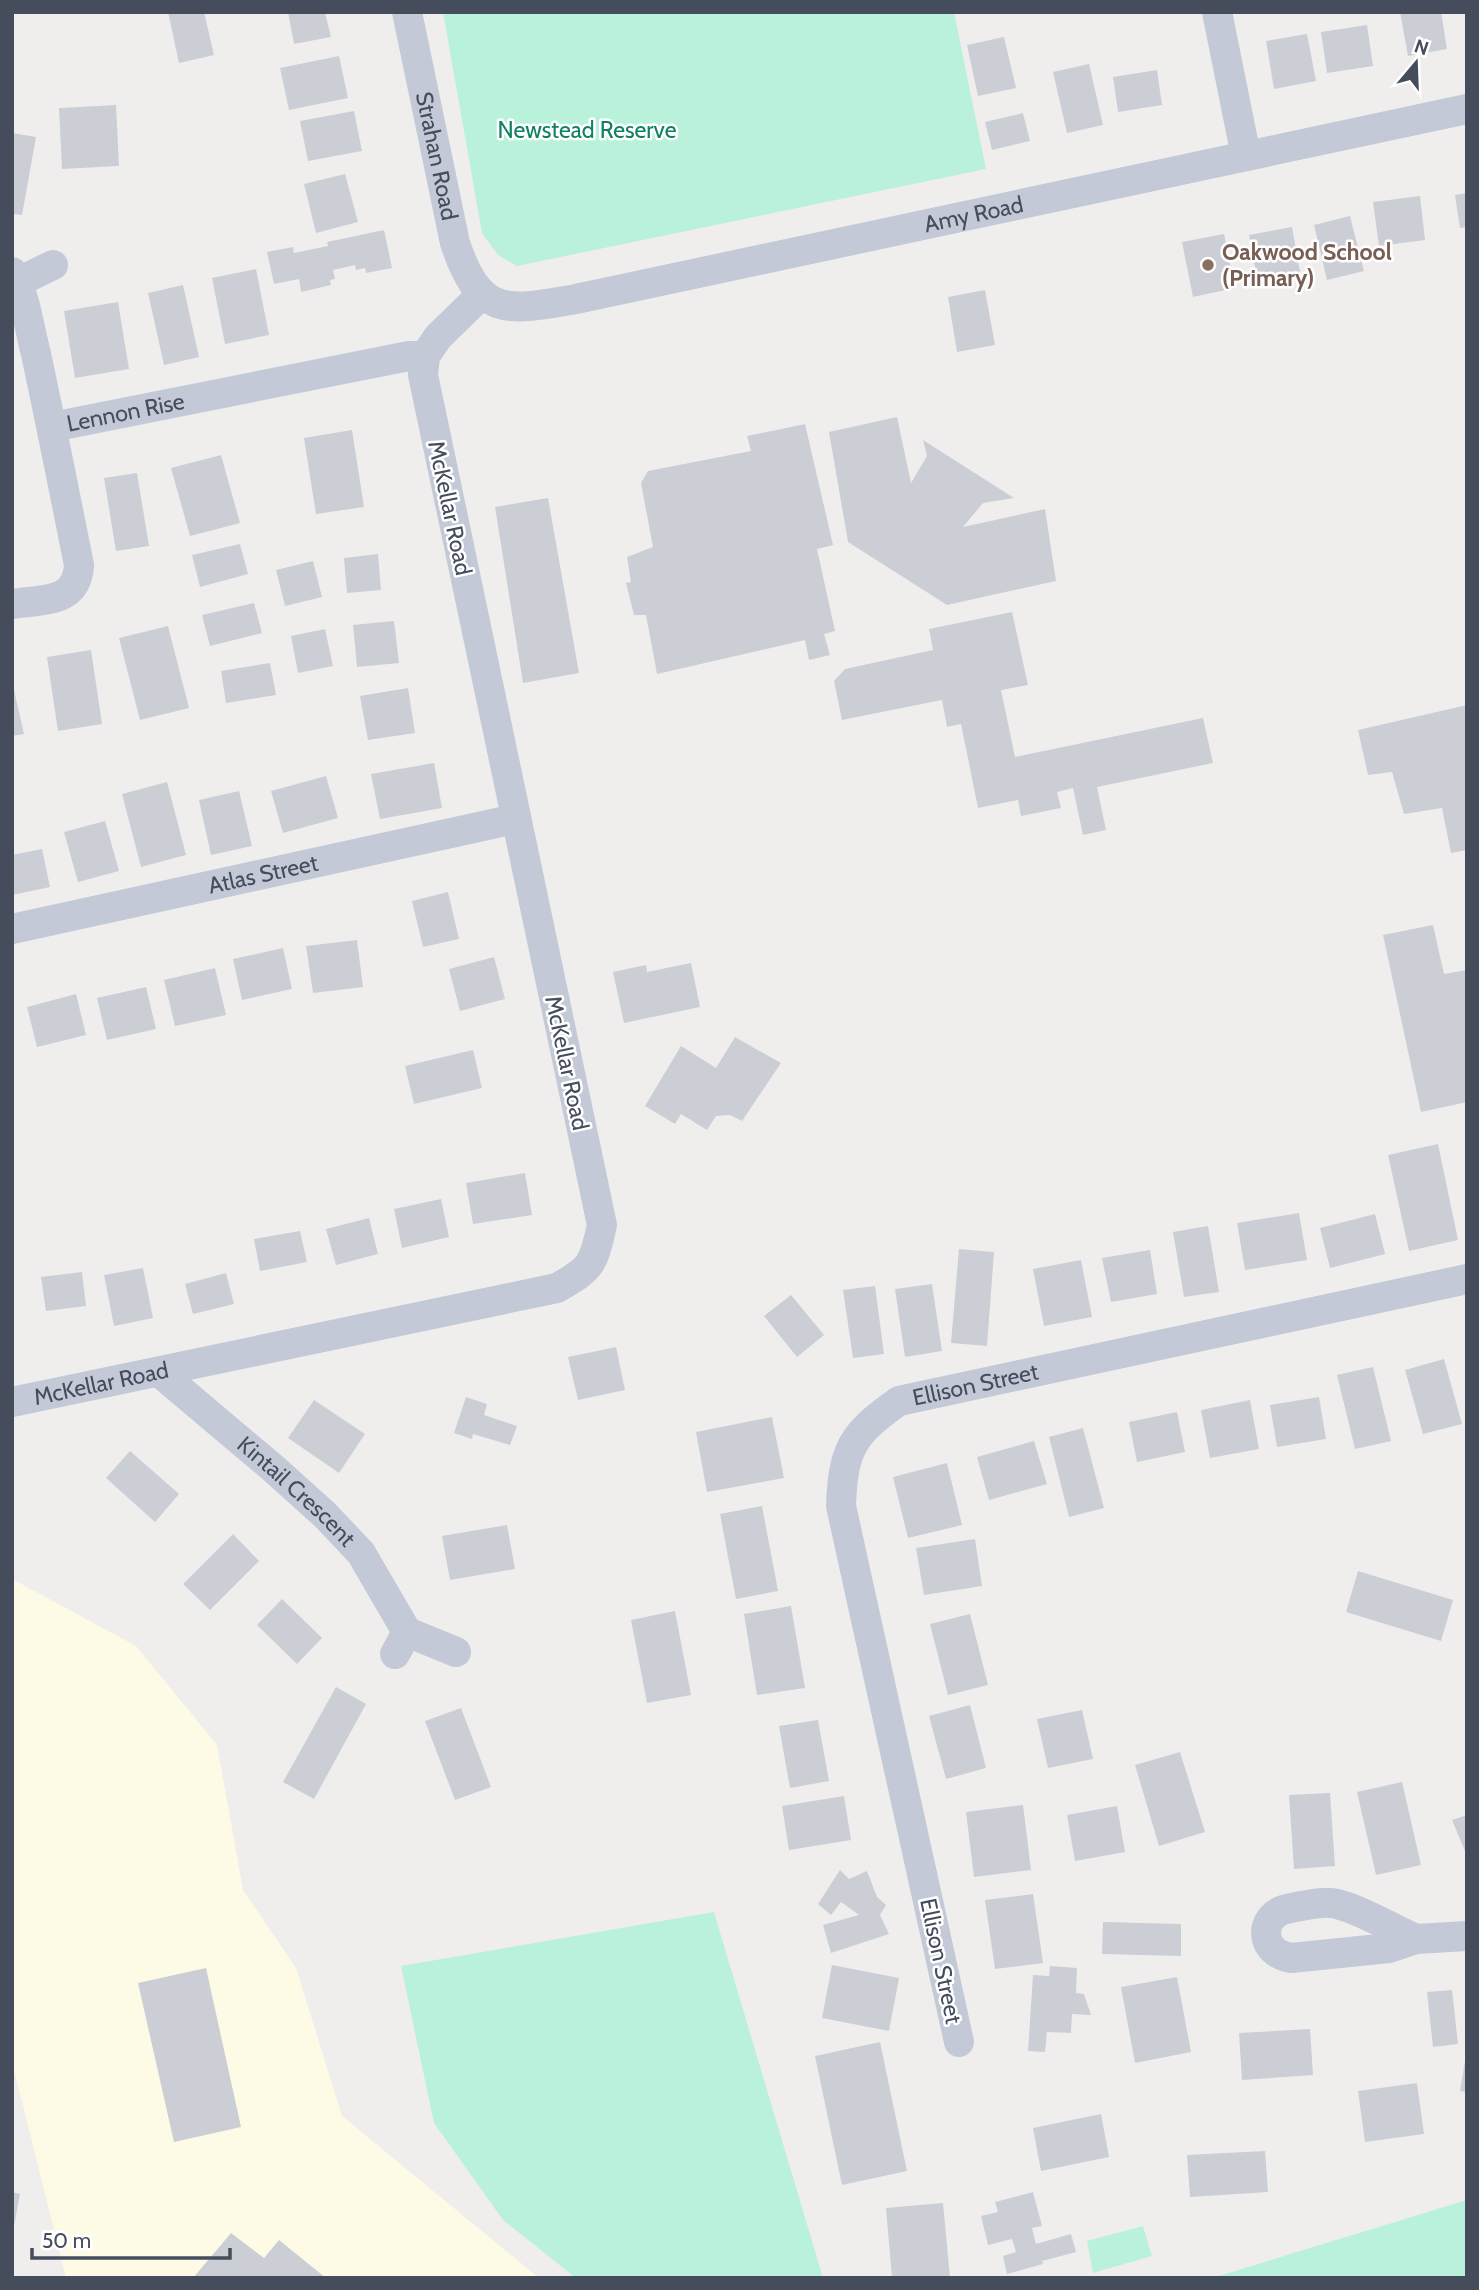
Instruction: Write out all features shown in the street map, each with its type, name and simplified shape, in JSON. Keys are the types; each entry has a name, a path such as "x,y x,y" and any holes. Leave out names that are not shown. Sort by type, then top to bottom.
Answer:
{"street":[{"name":"Strahan Road","path":"407,12 455,243 468,279 481,295"},
{"path":"1217,12 1246,156"},
{"name":"Amy Road","path":"481,295 500,304 517,307 576,299 1467,109"},
{"path":"52,428 15,277 54,265"},
{"path":"425,356 438,337 481,295"},
{"name":"Lennon Rise","path":"12,604 56,597 72,589 78,580 79,565 52,428 408,356 425,356"},
{"name":"McKellar Road","path":"12,1402 557,1288 583,1273 596,1255 601,1226 426,398 423,375 425,356"},
{"name":"Atlas Street","path":"12,929 515,819"},
{"name":"Ellison Street","path":"959,2042 841,1506 842,1471 853,1443 871,1421 899,1402 1467,1279"},
{"name":"Kintail Crescent","path":"159,1372 274,1469 326,1516 360,1553 401,1643 456,1652"},
{"path":"1416,1939 1467,1936"}],"shaded area":[{"path":"12,1579 136,1646 217,1745 243,1890 296,1968 342,2116 539,2278 66,2278 12,2061"}],"green space":[{"name":"Newstead Reserve","path":"443,12 954,12 986,169 517,266 498,255 482,233"},
{"path":"714,1912 823,2278 576,2278 503,2220 434,2123 401,1966"},
{"path":"1467,2200 1467,2278 1212,2278"},
{"path":"1143,2226 1152,2256 1093,2273 1087,2241"}],"building":[{"path":"168,12 204,12 214,55 179,63"},
{"path":"288,12 325,12 331,37 294,44"},
{"path":"1400,12 1441,12 1447,49 1408,56"},
{"path":"1367,25 1373,66 1327,73 1321,32"},
{"path":"1307,34 1316,81 1274,89 1266,41"},
{"path":"1004,37 1016,88 978,96 967,45"},
{"path":"339,56 348,98 289,110 280,68"},
{"path":"1089,64 1103,125 1067,133 1053,72"},
{"path":"1157,70 1162,105 1118,112 1113,77"},
{"path":"116,105 119,166 62,169 59,108"},
{"path":"354,111 362,151 308,161 300,121"},
{"path":"1023,113 1030,141 992,150 985,122"},
{"path":"12,133 36,137 22,215 12,214"},
{"path":"345,174 358,222 316,233 304,184"},
{"path":"1467,193 1467,227 1460,228 1455,195"},
{"path":"1420,196 1425,240 1379,246 1373,202"},
{"path":"1350,216 1364,271 1327,280 1314,225"},
{"path":"1292,227 1301,277 1258,284 1249,235"},
{"path":"384,230 392,268 366,273 365,268 356,270 355,265 333,270 335,279 330,280 331,285 301,292 299,279 274,284 267,252 293,247 294,253 328,246 327,242"},
{"name":"Oakwood School (Primary)","path":"1224,234 1235,288 1193,297 1182,242"},
{"path":"256,269 269,335 225,344 212,278"},
{"path":"183,285 199,357 164,365 148,293"},
{"path":"985,290 995,345 957,352 948,297"},
{"path":"118,302 129,369 75,378 64,311"},
{"path":"897,417 911,483 927,456 923,440 1014,498 983,503 963,527 1045,509 1056,581 947,605 848,542 829,432"},
{"path":"805,424 833,545 817,549 835,631 824,634 830,655 809,660 805,640 657,674 646,615 634,615 626,583 631,582 627,557 653,547 641,483 648,471 751,451 747,436"},
{"path":"352,430 364,507 316,514 304,438"},
{"path":"221,455 240,523 190,536 171,468"},
{"path":"137,473 149,546 116,551 104,478"},
{"path":"548,498 579,673 523,683 495,507"},
{"path":"240,544 248,574 200,587 192,555"},
{"path":"378,554 381,590 347,593 344,558"},
{"path":"313,561 322,597 285,606 276,570"},
{"path":"254,603 262,633 210,646 202,615"},
{"path":"1012,612 1028,685 1001,690 1015,757 1203,718 1213,763 1097,787 1106,830 1083,835 1073,788 1057,792 1061,808 1021,816 1018,800 978,808 961,724 947,727 942,700 842,720 834,681 845,669 933,650 929,629"},
{"path":"394,621 399,663 357,667 353,625"},
{"path":"168,626 189,708 140,720 119,638"},
{"path":"325,629 333,666 298,673 291,636"},
{"path":"91,650 102,724 58,731 47,657"},
{"path":"270,663 276,695 226,703 221,671"},
{"path":"12,681 24,734 12,736"},
{"path":"408,688 415,733 368,740 360,696"},
{"path":"1467,705 1467,850 1451,853 1442,808 1404,814 1392,772 1368,775 1358,730"},
{"path":"434,763 442,808 380,819 371,774"},
{"path":"326,776 338,818 283,833 271,791"},
{"path":"167,782 186,855 141,867 122,794"},
{"path":"239,791 252,846 211,855 199,800"},
{"path":"105,821 119,871 78,882 64,832"},
{"path":"42,849 50,887 12,895 12,855"},
{"path":"448,892 459,939 423,947 412,901"},
{"path":"1433,925 1444,974 1467,970 1467,1102 1421,1112 1383,935"},
{"path":"357,940 363,987 313,993 306,946"},
{"path":"283,948 292,989 242,1000 233,959"},
{"path":"494,957 505,999 460,1011 449,969"},
{"path":"691,963 700,1007 624,1023 613,972 646,965 647,972"},
{"path":"215,968 226,1015 175,1026 164,980"},
{"path":"146,987 156,1029 107,1040 97,998"},
{"path":"76,994 86,1035 37,1047 27,1007"},
{"path":"735,1037 781,1063 742,1121 730,1115 716,1116 707,1130 681,1114 675,1124 645,1106 681,1046 716,1068"},
{"path":"473,1050 482,1088 414,1104 405,1066"},
{"path":"1438,1144 1458,1240 1409,1251 1388,1155"},
{"path":"525,1173 532,1215 473,1224 466,1183"},
{"path":"441,1199 449,1237 402,1248 394,1209"},
{"path":"1299,1213 1307,1260 1245,1270 1237,1223"},
{"path":"1375,1214 1385,1254 1330,1268 1320,1228"},
{"path":"369,1218 378,1254 336,1265 326,1229"},
{"path":"1208,1226 1219,1292 1184,1297 1173,1232"},
{"path":"300,1231 307,1262 260,1271 254,1239"},
{"path":"959,1249 994,1252 987,1346 951,1343"},
{"path":"1150,1250 1157,1294 1111,1302 1102,1258"},
{"path":"1081,1260 1092,1317 1044,1326 1033,1269"},
{"path":"143,1268 153,1318 114,1326 104,1275"},
{"path":"82,1272 86,1306 46,1311 41,1277"},
{"path":"226,1273 234,1304 193,1314 185,1284"},
{"path":"932,1284 942,1351 905,1357 895,1289"},
{"path":"875,1286 884,1354 853,1358 843,1290"},
{"path":"791,1295 824,1335 797,1357 764,1316"},
{"path":"616,1347 625,1390 578,1400 568,1357"},
{"path":"1444,1359 1462,1424 1423,1434 1405,1370"},
{"path":"1373,1367 1391,1441 1355,1449 1337,1375"},
{"path":"466,1397 487,1404 484,1415 517,1426 510,1445 473,1434 472,1439 454,1433"},
{"path":"1319,1397 1326,1439 1277,1447 1270,1405"},
{"path":"314,1400 365,1434 339,1473 288,1438"},
{"path":"1250,1400 1259,1449 1210,1458 1201,1410"},
{"path":"1177,1412 1185,1452 1137,1462 1129,1422"},
{"path":"772,1417 784,1478 707,1492 696,1432"},
{"path":"1083,1428 1104,1508 1069,1517 1049,1437"},
{"path":"1034,1441 1047,1484 989,1500 977,1457"},
{"path":"130,1451 179,1494 155,1522 106,1478"},
{"path":"947,1463 962,1525 908,1538 893,1477"},
{"path":"762,1506 778,1591 736,1599 720,1514"},
{"path":"507,1525 515,1569 450,1580 442,1536"},
{"path":"233,1534 259,1561 210,1610 183,1584"},
{"path":"975,1539 982,1586 924,1595 916,1548"},
{"path":"1358,1571 1453,1600 1441,1641 1346,1612"},
{"path":"282,1599 322,1638 297,1664 257,1625"},
{"path":"791,1606 805,1688 757,1695 744,1614"},
{"path":"675,1611 691,1695 647,1703 631,1620"},
{"path":"970,1614 988,1685 948,1695 930,1624"},
{"path":"336,1687 366,1704 314,1799 283,1782"},
{"path":"970,1705 986,1768 946,1779 929,1716"},
{"path":"461,1708 491,1787 455,1800 425,1721"},
{"path":"1082,1710 1093,1759 1048,1768 1037,1719"},
{"path":"818,1720 829,1781 790,1788 779,1726"},
{"path":"1180,1752 1205,1832 1159,1846 1135,1765"},
{"path":"1402,1782 1421,1865 1376,1875 1357,1792"},
{"path":"1330,1793 1335,1866 1294,1869 1289,1795"},
{"path":"844,1796 851,1840 789,1850 782,1806"},
{"path":"1023,1805 1031,1870 974,1877 966,1812"},
{"path":"1117,1806 1125,1852 1075,1861 1067,1815"},
{"path":"1467,1815 1467,1856 1452,1820"},
{"path":"840,1870 849,1879 867,1871 877,1897 886,1905 880,1915 889,1934 831,1953 823,1925 859,1915 841,1902 831,1915 818,1904"},
{"path":"1033,1894 1043,1963 995,1969 985,1900"},
{"path":"1103,1922 1181,1924 1181,1956 1102,1954"},
{"path":"832,1965 899,1978 889,2031 822,2018"},
{"path":"1050,1966 1077,1968 1076,1993 1084,1994 1091,2015 1072,2014 1071,2033 1047,2032 1045,2052 1028,2051 1033,1975 1049,1976"},
{"path":"206,1968 241,2127 174,2142 138,1983"},
{"path":"1177,1977 1191,2052 1135,2063 1121,1987"},
{"path":"1452,1990 1458,2044 1433,2047 1427,1992"},
{"path":"1310,2029 1313,2075 1242,2080 1239,2033"},
{"path":"880,2042 907,2171 842,2185 815,2056"},
{"path":"1467,2061 1467,2092 1460,2091"},
{"path":"1417,2083 1424,2134 1365,2142 1358,2091"},
{"path":"1101,2114 1109,2157 1041,2171 1033,2128"},
{"path":"1265,2151 1268,2192 1190,2197 1187,2155"},
{"path":"12,2192 20,2194 14,2226 12,2226"},
{"path":"1033,2192 1042,2226 1032,2228 1036,2244 1071,2234 1076,2252 1007,2274 1003,2256 1016,2252 1012,2239 988,2245 981,2216 998,2212 995,2202"},
{"path":"943,2203 950,2278 892,2278 886,2208"},
{"path":"231,2233 264,2258 279,2240 326,2278 193,2278"}],"place":[{"name":"Oakwood School (Primary)","path":"1208,265"}]}
